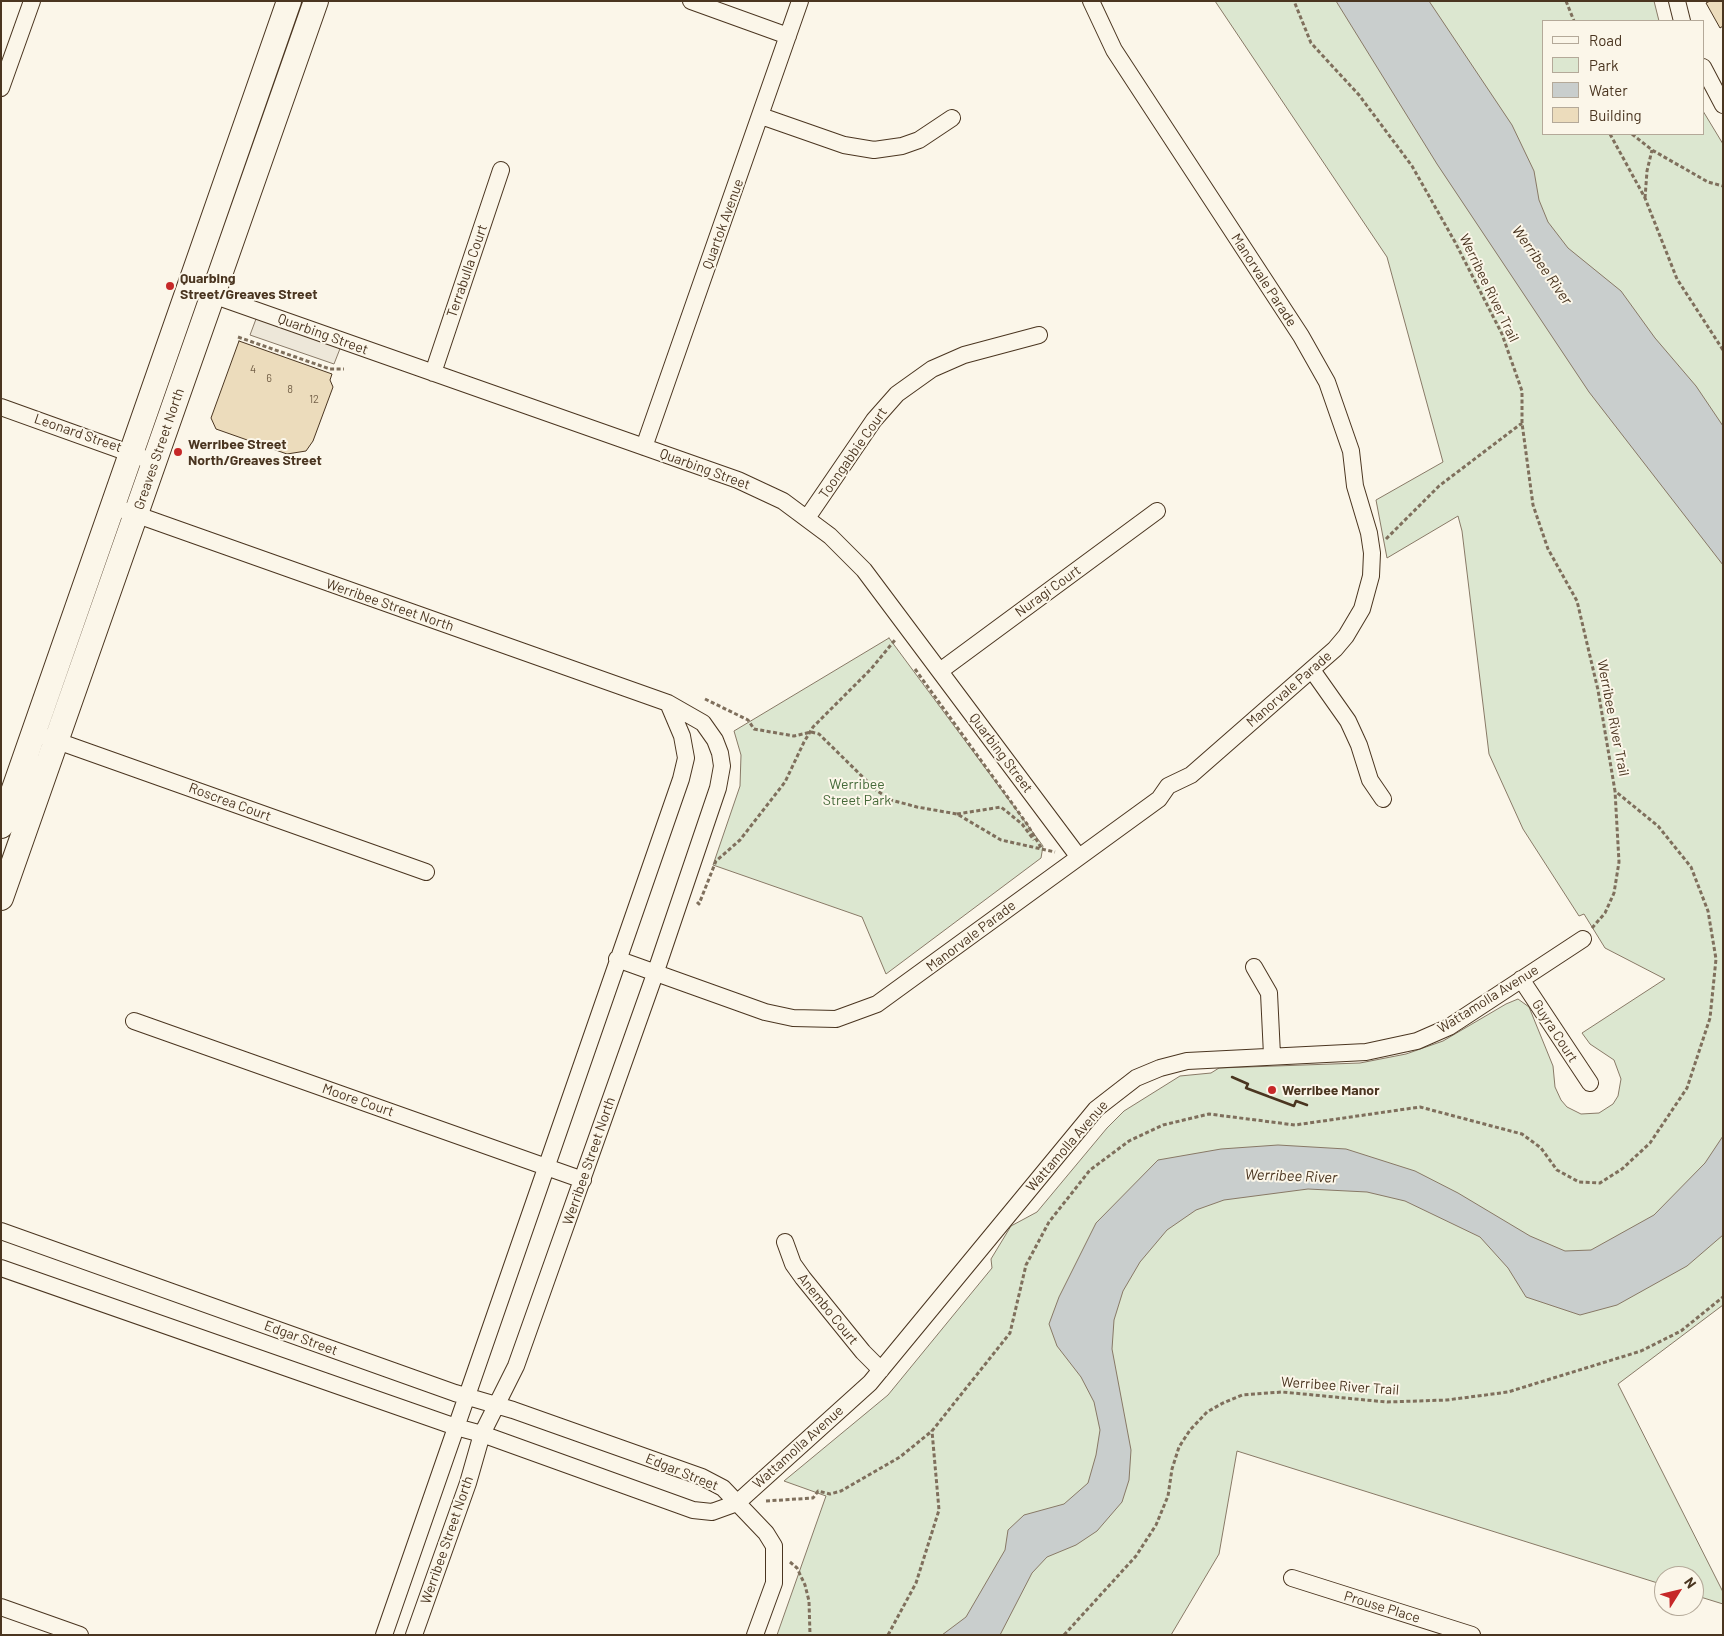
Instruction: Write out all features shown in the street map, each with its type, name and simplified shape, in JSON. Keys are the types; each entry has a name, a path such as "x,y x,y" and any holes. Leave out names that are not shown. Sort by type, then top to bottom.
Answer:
{"street":[{"path":"1,88 32,1"},
{"name":"Greaves Street North","path":"1,826 289,1"},
{"name":"Greaves Street North","path":"1,898 316,1"},
{"path":"691,1 788,36"},
{"name":"Quartok Avenue","path":"644,446 800,1"},
{"name":"Manorvale Parade","path":"617,959 765,1012 792,1018 836,1019 856,1014 877,1004 897,991 1078,856 1159,800 1173,783 1191,775 1312,670 1346,636 1358,616 1368,593 1372,553 1364,511 1353,477 1351,451 1327,382 1316,360 1114,50 1090,1"},
{"path":"1677,1 1682,20"},
{"path":"1704,69 1723,105"},
{"path":"761,116 844,145 874,150 902,146 920,140 952,118"},
{"name":"Terrabulla Court","path":"433,373 501,170"},
{"name":"Quarbing Street","path":"188,286 644,446 763,490 807,518 848,552 904,622 1078,856"},
{"name":"Toongabbie Court","path":"807,518 874,420 897,394 932,369 964,355 1039,335"},
{"name":"Leonard Street","path":"1,406 154,462"},
{"name":"Werribee Street North","path":"112,506 668,703 703,723 715,740 720,753 722,766 718,788 655,974 516,1366 482,1434 468,1483 414,1635"},
{"name":"Nuragi Court","path":"940,671 1157,511"},
{"path":"1312,670 1348,721 1359,745 1370,780 1383,799"},
{"name":"Werribee Street North","path":"384,1635 686,758 682,736 668,703"},
{"name":"Roscrea Court","path":"34,732 426,872"},
{"name":"Wattamolla Avenue","path":"737,1503 870,1383 1096,1109 1136,1078 1160,1068 1187,1061 1272,1055 1366,1052 1417,1041 1449,1027 1583,939"},
{"path":"1254,968 1269,993 1272,1055"},
{"name":"Guyra Court","path":"1521,979 1590,1083"},
{"name":"Moore Court","path":"134,1021 546,1165 583,1180"},
{"name":"Edgar Street","path":"1,1231 702,1477 722,1488 737,1503 712,1512 693,1510 482,1434 456,1427 1,1268"},
{"name":"Anembo Court","path":"785,1242 792,1264 863,1352 880,1370"},
{"path":"737,1503 766,1534 774,1546 774,1583 755,1635"},
{"name":"Prouse Place","path":"1292,1578 1472,1635"},
{"path":"1,1607 80,1635"}],"path":[{"name":"Werribee River Trail","path":"737,1503 813,1498 818,1491 830,1494 841,1492 900,1457 932,1431 1010,1333 1026,1265 1048,1222 1090,1170 1129,1141 1163,1125 1209,1114 1295,1125 1420,1107 1522,1134 1541,1148 1557,1170 1579,1182 1600,1183 1622,1169 1650,1143 1687,1088 1710,1018 1716,958 1708,911 1692,867 1658,826 1615,791 1598,690 1577,601 1548,549 1533,505 1522,423 1522,391 1502,334 1455,242 1412,166 1359,95 1311,43 1294,1"},
{"path":"1566,1 1574,20"},
{"path":"1611,135 1645,198 1677,279 1723,350"},
{"path":"1633,135 1652,150 1708,182 1723,186"},
{"path":"1645,198 1647,170 1652,150"},
{"path":"238,337 330,369 344,369"},
{"path":"1372,553 1439,486 1522,423"},
{"path":"680,896 699,904 716,862 740,840 785,782 804,742 811,732 896,642 889,632 904,622"},
{"path":"912,664 1027,824 1042,850"},
{"path":"705,699 748,720 754,729 794,736 811,732 819,734 883,796 917,808 957,814 1001,807 1022,824 1042,850"},
{"path":"1583,939 1605,913 1614,893 1619,862 1615,791"},
{"path":"957,814 1001,840 1078,856"},
{"name":"Werribee River Trail","path":"1064,1635 1136,1556 1156,1525 1168,1496 1172,1469 1179,1447 1190,1430 1207,1412 1223,1403 1242,1394 1282,1392 1386,1402 1448,1400 1508,1392 1641,1351 1680,1331 1723,1297"},
{"path":"888,1635 916,1582 939,1510 932,1431"},
{"path":"774,1546 797,1568 805,1585 809,1601 810,1635"}],"green space":[{"path":"1215,1 1654,1 1659,20 1542,20 1542,135 1704,135 1704,113 1723,144 1723,1305 1618,1384 1723,1592 1723,1604 1704,1598 1704,1566 1654,1566 1654,1582 1237,1451 1219,1554 1171,1635 777,1635 826,1496 784,1481 888,1395 992,1268 991,1259 1011,1226 1037,1212 1107,1128 1124,1111 1180,1076 1211,1073 1219,1068 1360,1063 1406,1054 1443,1041 1506,1004 1518,999 1529,1007 1553,1066 1555,1087 1561,1100 1567,1107 1581,1114 1599,1113 1613,1104 1618,1096 1621,1079 1614,1060 1590,1044 1582,1033 1665,979 1605,948 1584,914 1579,916 1523,829 1489,754 1462,531 1458,516 1387,558 1376,500 1443,462 1387,257"},
{"name":"Werribee Street Park","path":"889,638 1043,846 1041,858 886,974 862,917 713,865 740,786 741,755 734,731"}],"shaded area":[{"path":"259,311 343,341 334,364 250,335"}],"water":[{"name":"Werribee River","path":"1336,1 1429,1 1512,125 1534,171 1539,200 1548,222 1568,248 1621,291 1655,338 1696,386 1723,426 1723,565 1589,392 1437,164"},
{"name":"Werribee River","path":"1723,1136 1723,1235 1687,1266 1617,1305 1580,1315 1526,1297 1508,1268 1480,1237 1405,1201 1367,1192 1308,1189 1224,1200 1196,1210 1167,1230 1140,1262 1123,1291 1114,1320 1112,1349 1131,1450 1129,1480 1122,1502 1097,1531 1076,1545 1047,1557 1032,1573 1000,1635 942,1635 966,1617 1005,1550 1008,1530 1024,1515 1064,1504 1088,1483 1096,1455 1100,1430 1094,1402 1081,1377 1057,1346 1049,1324 1059,1297 1096,1223 1158,1160 1221,1149 1278,1145 1346,1149 1415,1171 1458,1193 1530,1236 1565,1251 1591,1250 1654,1215 1705,1163"}],"building":[{"path":"1710,1 1723,1 1723,26 1720,28 1706,3"},
{"path":"239,341 332,374 330,380 333,387 313,441 306,451 287,454 216,429 211,418"}],"wall":[{"path":"1232,1077 1248,1084 1246,1088 1294,1106 1296,1101 1307,1105"}],"place":[{"name":"Quarbing Street/Greaves Street","path":"170,286"},
{"name":"Werribee Street North/Greaves Street","path":"178,452"},
{"name":"Werribee Manor","path":"1272,1090"}]}
